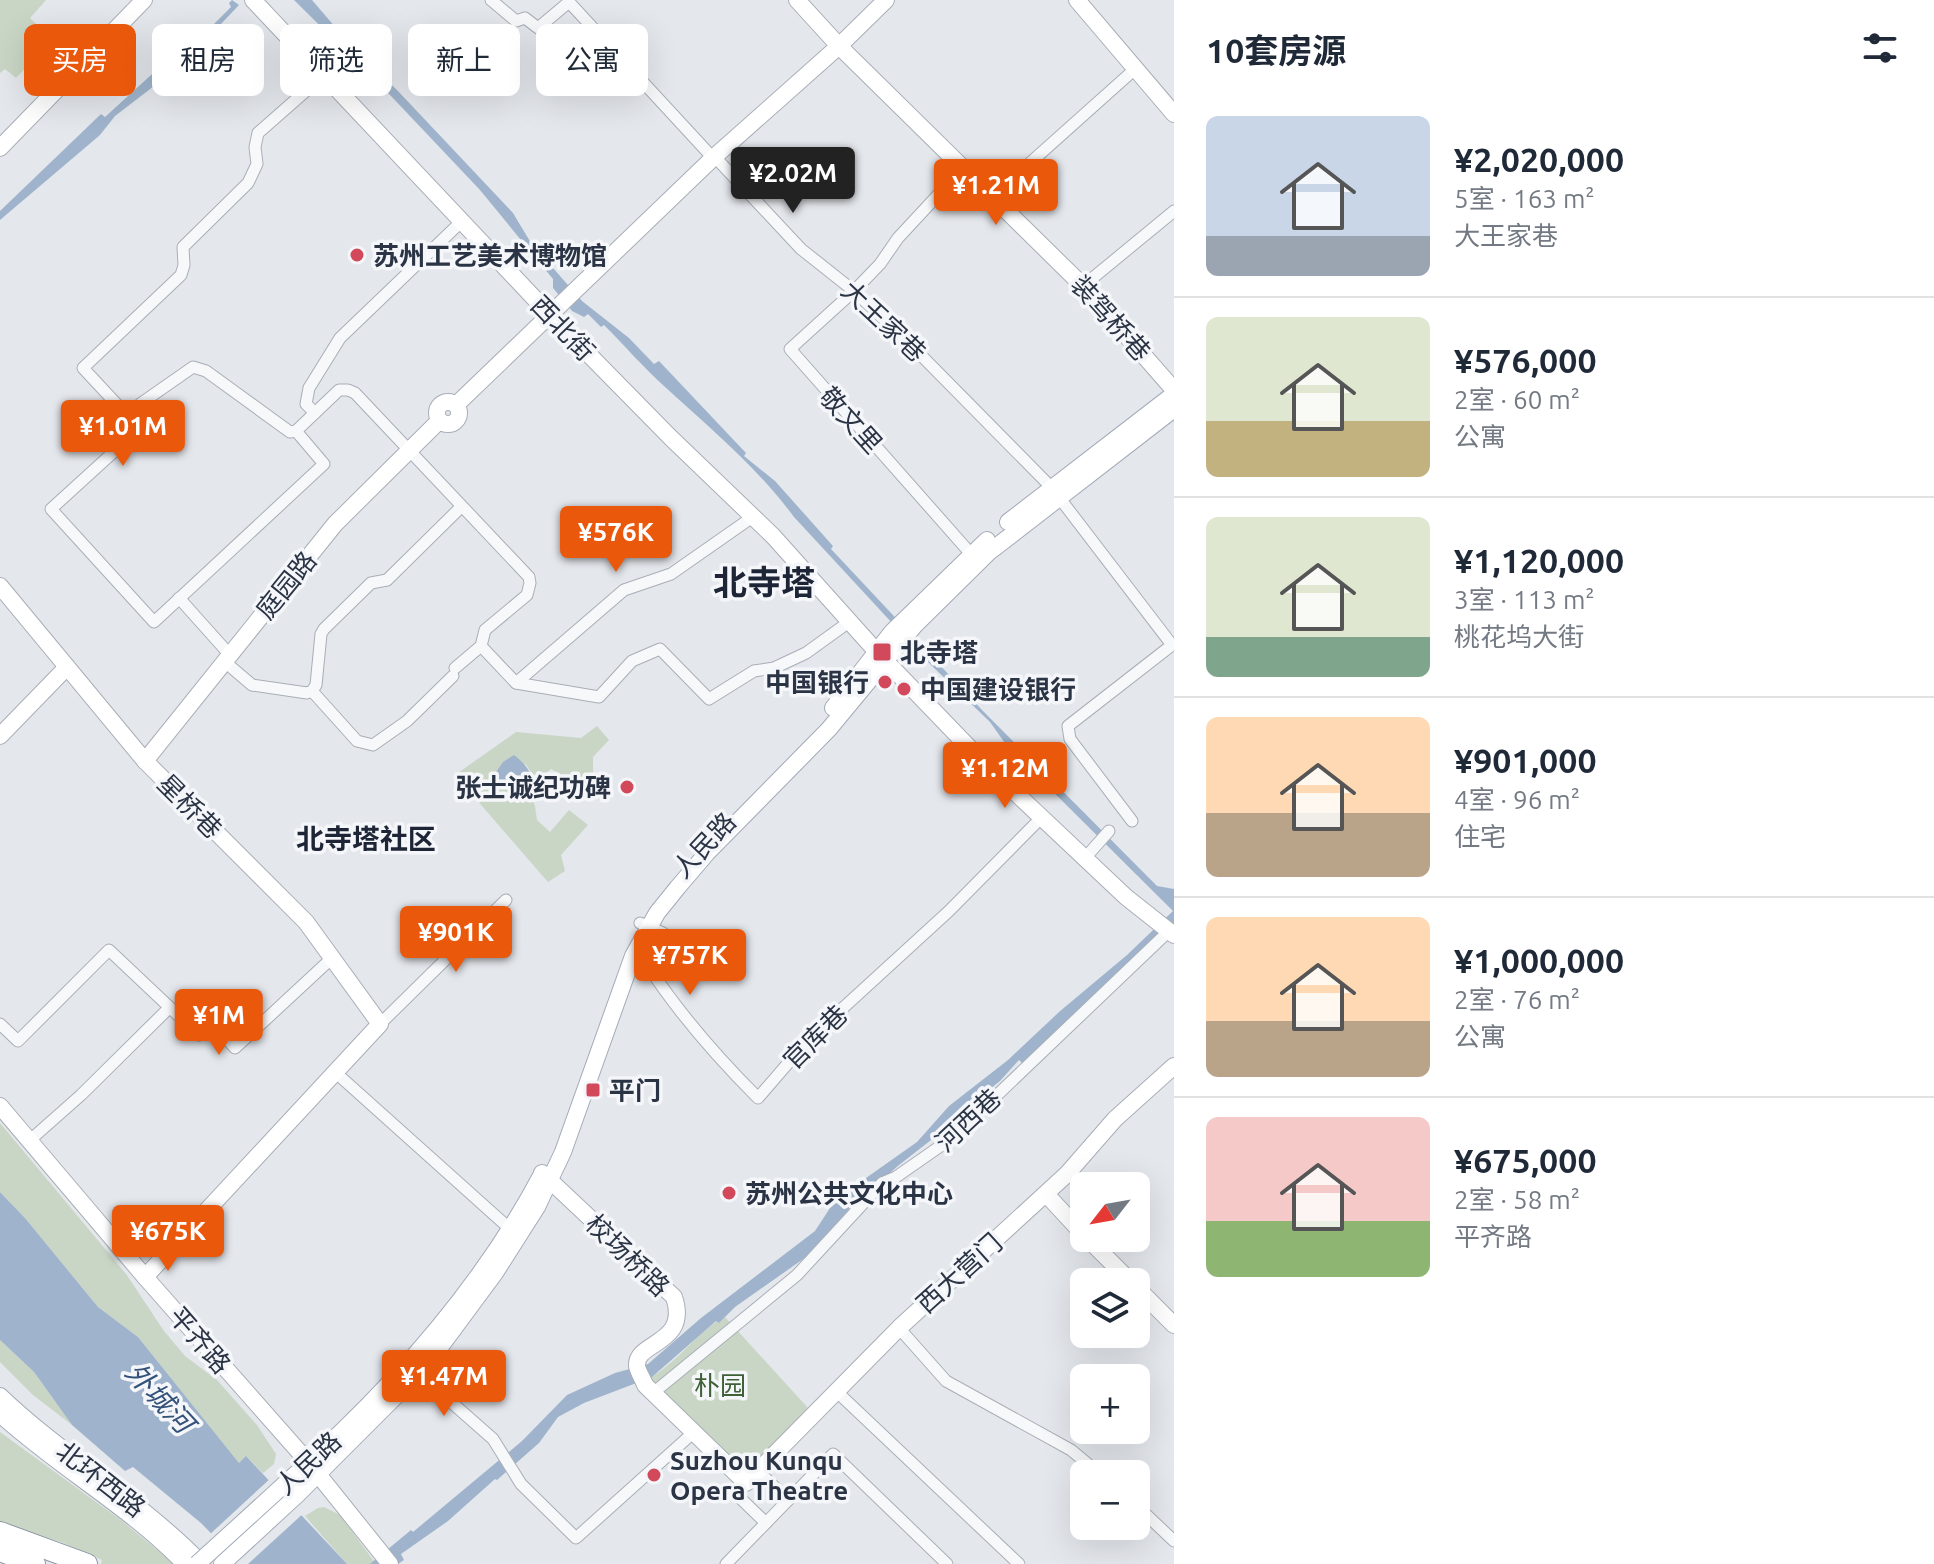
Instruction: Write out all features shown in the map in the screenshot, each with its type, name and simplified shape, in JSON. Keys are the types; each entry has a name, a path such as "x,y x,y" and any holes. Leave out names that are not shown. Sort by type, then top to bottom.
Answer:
{"highway":[{"path":"0,1532 87,1564"},
{"path":"0,1551 35,1564"}],"main road":[{"path":"0,148 144,0"},
{"name":"西北街","path":"253,0 280,29"},
{"name":"装驾桥巷","path":"797,0 839,46 1083,286 1174,392"},
{"path":"556,309 886,0"},
{"path":"1077,0 1173,111"},
{"name":"西北街","path":"344,96 462,221 556,309 671,438 754,516 849,622 987,766 1167,930"},
{"name":"庭园路","path":"145,761 335,524 439,421 436,413 440,405 448,402 456,405 556,309"},
{"name":"人民路","path":"911,621 1055,492 1174,392"},
{"name":"人民路","path":"313,1469 408,1365 455,1306 546,1176 573,1126 644,925 707,853 823,736 897,636 971,554 1174,409"},
{"name":"星桥巷","path":"0,586 145,761 306,922 380,1024"},
{"path":"0,736 67,667"},
{"path":"145,1277 380,1024"},
{"name":"西大营门","path":"746,1483 835,1390 1046,1194 1076,1165 1115,1119 1174,1066"},
{"name":"平齐路","path":"0,1106 313,1469 390,1564"},
{"name":"人民路","path":"222,1564 293,1488 417,1372 495,1273 531,1217 546,1176"},
{"name":"校场桥路","path":"546,1176 674,1297 679,1313 674,1329 639,1357 637,1366 649,1389 746,1483"},
{"path":"1046,1194 1070,1220"},
{"path":"1100,1252 1117,1268"},
{"path":"1150,1301 1174,1325"},
{"name":"北环西路","path":"0,1396 52,1442 174,1536 200,1564"},
{"name":"北环西路","path":"0,1414 185,1564"},
{"name":"人民路","path":"200,1564 293,1488"}],"street":[{"name":"大王家巷","path":"491,0 516,21 525,18 538,28 569,2 801,249 854,291 1055,492 1171,637"},
{"path":"993,196 1135,69"},
{"path":"140,428 83,368 181,275 183,247 254,174 258,133 300,96"},
{"path":"854,291 963,168"},
{"path":"1083,286 1174,211"},
{"path":"315,413 306,404 309,388 340,338 462,221"},
{"name":"敬文里","path":"854,291 790,349 971,554"},
{"path":"140,428 136,416 140,404 188,369 198,367 290,432 296,431 339,390 352,391 529,577 527,595 485,630 481,646 407,721 373,745 357,741 312,691"},
{"path":"140,428 51,509 154,622 324,464 296,431"},
{"path":"179,598 252,685 307,693 316,685 324,629 371,583 387,580 461,507"},
{"path":"516,683 624,590 671,574 754,516"},
{"path":"481,646 516,683 599,697 632,661 660,649 709,699 754,671 774,668 806,653 849,622"},
{"path":"1132,821 1070,739 1068,726 1172,645 1171,637"},
{"name":"官库巷","path":"644,925 663,933 648,966 671,1002 711,1050 758,1098 808,1040 916,943 1042,817"},
{"path":"1085,858 1109,831"},
{"path":"380,1024 506,900"},
{"name":"河西巷","path":"649,1389 797,1275 882,1183 896,1177 952,1138 1167,930"},
{"path":"0,1024 18,1041 109,950 199,1035 214,1025 235,1048 332,958"},
{"path":"29,1141 81,1095 169,1008"},
{"path":"335,1072 510,1229"},
{"path":"899,1328 946,1381 1071,1450 1083,1460"},
{"path":"417,1372 493,1439 521,1484 576,1538 694,1432"},
{"path":"835,1390 1019,1564"},
{"path":"726,1564 833,1454 947,1564"},
{"path":"758,1471 788,1500"},
{"path":"746,1483 736,1494 766,1523"},
{"path":"1150,1518 1174,1541"}],"green space":[{"path":"0,0 46,0 30,18 36,24 24,24 24,70 16,78 5,69 0,73"},
{"path":"597,726 609,740 593,757 593,773 579,784 551,769 541,777 532,774 525,763 518,800 528,790 537,820 550,832 569,810 588,825 561,855 565,871 548,882 455,775 516,732 581,738"},
{"path":"0,1123 126,1274 164,1331 185,1356 217,1380 257,1425 276,1454 274,1464 263,1473 247,1457 239,1463 138,1337 98,1307 0,1192"},
{"name":"朴园","path":"725,1317 808,1408 743,1477 645,1381"},
{"path":"0,1340 34,1372 72,1425 33,1395 0,1362"},
{"path":"0,1432 122,1521 174,1564 101,1564 102,1560 61,1542 0,1523"},
{"path":"324,1507 340,1515 376,1564 347,1564 305,1516"}],"water":[{"path":"232,0 239,5 221,24 214,24 231,7 229,3"},
{"path":"294,0 312,0 333,24 318,24"},
{"path":"152,74 152,88 115,116 100,135 0,220 0,211 101,114 105,117 128,96 136,96 136,89"},
{"path":"392,85 513,213 531,243 582,301 629,338 654,364 659,361 746,453 744,456 775,481 833,546 831,549 982,710 1157,886 1174,889 1174,923 1024,1065 1019,1060 1000,1081 947,1123 949,1126 849,1209 816,1250 735,1307 719,1323 716,1321 652,1377 584,1403 558,1417 539,1443 497,1480 448,1521 401,1554 404,1560 398,1564 370,1564 522,1441 567,1395 615,1373 648,1364 701,1318 815,1231 830,1208 917,1142 949,1106 1008,1060 1173,911 1007,746 990,722 930,664 749,465 656,379 604,325 601,327 588,314 584,317 572,311 553,288 553,279 480,190 391,96"},
{"path":"514,755 527,768 534,784 519,800 494,775 503,762"},
{"name":"外城河","path":"0,1192 98,1307 138,1337 239,1463 246,1456 347,1564 241,1564 201,1523 133,1467 125,1471 72,1425 34,1372 0,1340"}],"pier":[{"path":"272,1477 306,1511 248,1564 235,1564 208,1536"}],"place":[{"name":"苏州工艺美术博物馆","path":"357,255"},
{"name":"北寺塔","path":"882,652"},
{"name":"中国银行","path":"885,682"},
{"name":"中国建设银行","path":"904,689"},
{"name":"张士诚纪功碑","path":"627,787"},
{"name":"平门","path":"593,1090"},
{"name":"苏州公共文化中心","path":"729,1193"},
{"name":"Suzhou Kunqu Opera Theatre","path":"654,1475"}],"district":[{"name":"北寺塔","path":"764,582"},
{"name":"北寺塔社区","path":"366,838"}]}
